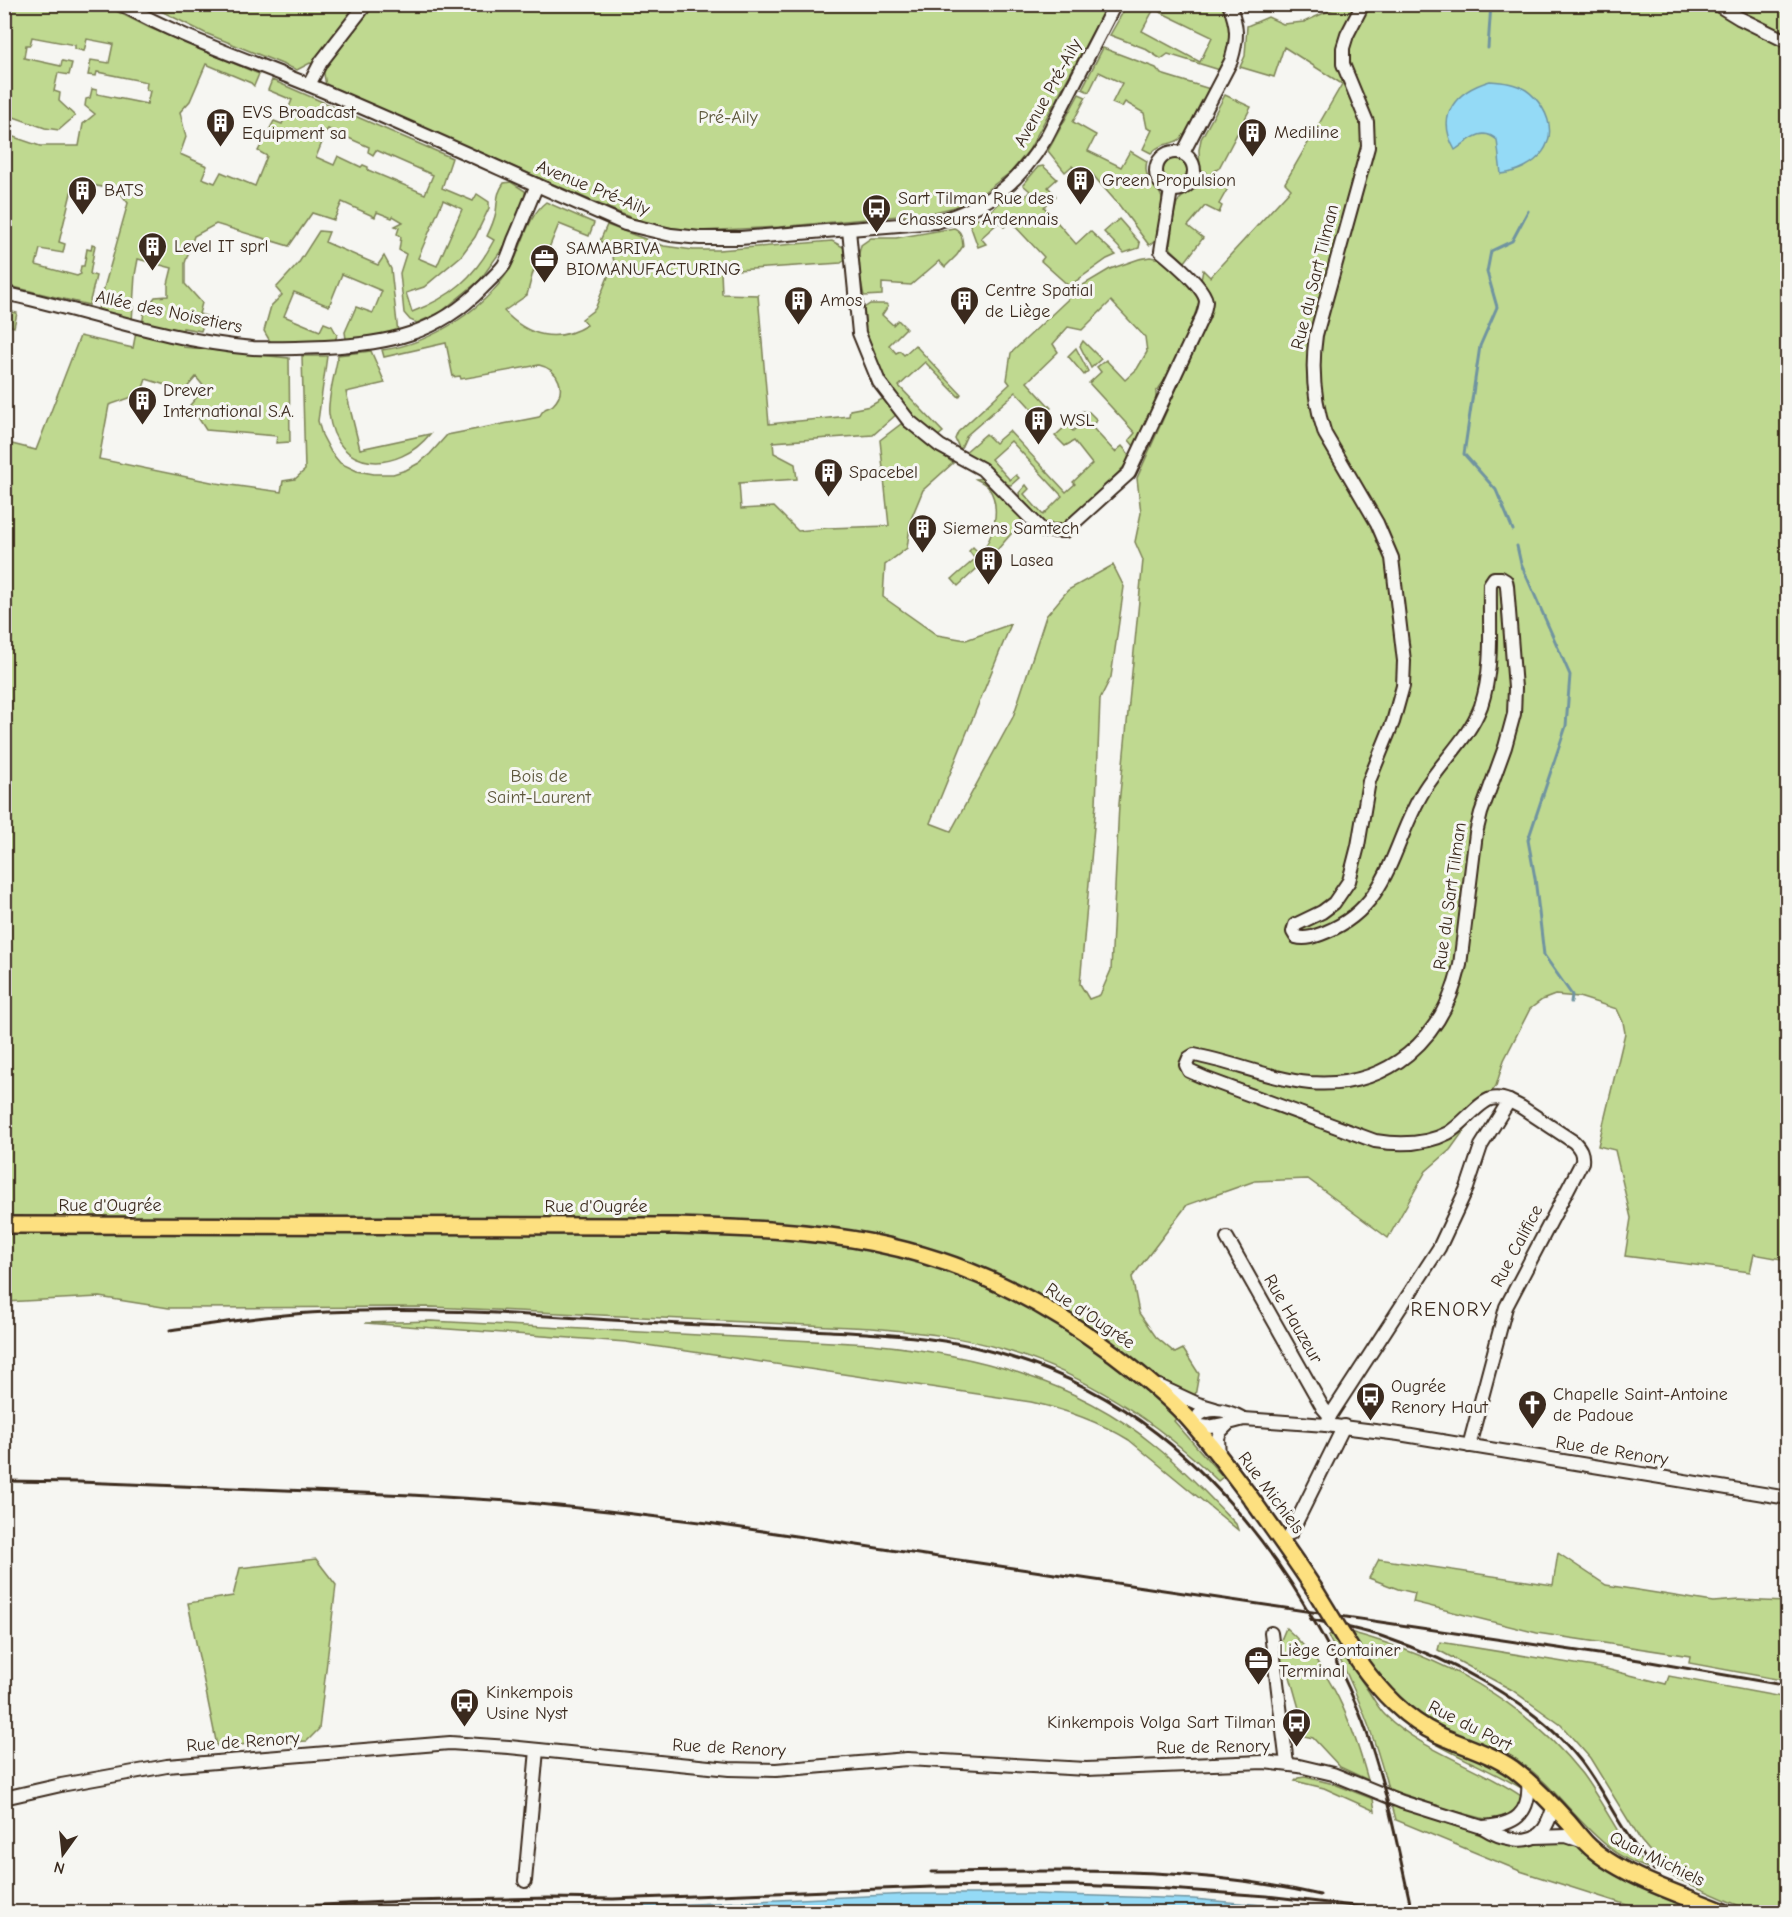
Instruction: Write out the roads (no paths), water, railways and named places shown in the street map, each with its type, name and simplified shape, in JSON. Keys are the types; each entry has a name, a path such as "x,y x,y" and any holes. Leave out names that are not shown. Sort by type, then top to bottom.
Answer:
{"main road":[{"name":"Rue d'Ougrée","path":"4,1225 676,1226 753,1228 814,1233 907,1250 957,1266 999,1283 1055,1313 1150,1382 1194,1425"},
{"name":"Rue Michiels","path":"1194,1425 1235,1477 1313,1587"},
{"name":"Rue du Port","path":"1313,1587 1359,1662 1388,1698 1436,1734 1499,1760 1528,1781 1551,1804"},
{"name":"Quai Michiels","path":"1551,1804 1586,1844 1607,1859 1628,1871 1724,1912"}],"street":[{"name":"Avenue Pré-Aily","path":"122,4 140,15 203,44 309,85 625,224 671,235 700,238 740,238 936,222 960,215 994,197 1013,182 1028,165 1046,138 1115,4"},
{"path":"309,85 321,62 366,4"},
{"path":"1183,153 1231,61 1237,27 1229,4"},
{"name":"Rue du Sart Tilman","path":"1363,4 1347,34 1343,48 1343,64 1367,122 1368,147 1316,335 1313,375 1324,434 1377,523 1392,558 1404,662 1403,686 1393,722 1369,781 1350,881 1334,903 1322,912 1295,925 1293,932 1296,937 1302,939 1320,934 1348,921 1362,910 1375,894 1392,864 1407,822 1420,798 1473,723 1486,687 1489,668 1490,584 1494,578 1506,581 1507,586 1515,688 1514,714 1476,833 1456,983 1445,1009 1425,1039 1411,1053 1388,1068 1337,1083 1310,1083 1287,1079 1194,1055 1189,1058 1186,1065 1189,1071 1207,1079 1375,1141 1391,1144 1427,1141 1447,1134 1487,1100 1497,1098 1509,1101"},
{"path":"1716,4 1788,42"},
{"path":"1168,152 1183,153 1194,166 1193,179 1184,188 1171,190 1160,184 1155,172 1156,166 1163,155 1168,152"},
{"name":"Allée des Noisetiers","path":"4,293 167,334 254,348 336,346 396,339 443,320 468,303 504,265 537,185"},
{"path":"849,230 859,333 879,382 909,421 940,446 982,469 1043,531 1065,531 1129,473 1203,315 1206,301 1201,289 1161,251 1171,190"},
{"path":"1328,1420 1438,1248 1465,1194 1481,1146 1509,1101"},
{"name":"Rue Califice","path":"1469,1446 1506,1307 1582,1162 1582,1155 1574,1142 1509,1101"},
{"name":"Rue Hauzeur","path":"1227,1238 1328,1420"},
{"name":"Rue d'Ougrée","path":"1150,1382 1198,1404 1233,1413 1244,1419"},
{"path":"1194,1425 1203,1412 1219,1410"},
{"name":"Rue d'Ougrée","path":"1194,1425 1209,1427 1244,1419 1328,1420 1344,1426 1361,1428"},
{"path":"1219,1456 1218,1438 1220,1432 1229,1423"},
{"path":"1291,1533 1344,1426"},
{"name":"Rue de Renory","path":"1361,1428 1788,1498"},
{"path":"1271,1633 1287,1764"},
{"name":"Rue de Renory","path":"4,1798 61,1785 174,1765 440,1744 485,1744 765,1771 900,1760 940,1760 1086,1769 1243,1762 1287,1764 1333,1774 1402,1802 1482,1827 1491,1833 1519,1840 1566,1836 1586,1844"},
{"path":"525,1881 537,1749"},
{"path":"1525,1808 1528,1799 1528,1781"},
{"name":"Rue de Renory","path":"1482,1827 1499,1826 1512,1822 1535,1801 1551,1804"},
{"path":"1535,1837 1545,1828 1551,1804"}],"water":[{"path":"1490,81 1504,82 1522,88 1537,100 1548,120 1547,143 1542,152 1525,167 1501,174 1497,140 1492,136 1481,134 1455,150 1447,126 1448,115 1459,98 1467,91"},
{"path":"912,1894 1032,1894 1193,1899 1341,1912 515,1912"}],"waterway":[{"path":"1488,48 1491,4"},
{"path":"1513,530 1496,490 1464,454 1480,346 1497,307 1487,272 1491,251 1512,241 1528,211"},
{"path":"1517,546 1521,564 1570,675 1566,726 1528,840 1544,955 1572,995 1571,1002"}],"railway":[{"path":"170,1330 307,1313 415,1310 830,1331 904,1336 960,1344 1028,1363 1075,1382 1118,1406 1158,1434 1195,1466 1229,1502 1291,1583 1330,1651 1363,1722 1385,1792 1412,1912"},
{"path":"4,1481 411,1495 509,1501 608,1511 708,1523 1639,1660 1788,1686"},
{"path":"1310,1619 1381,1636 1436,1657 1490,1685 1516,1702 1561,1739 1580,1760 1630,1839 1654,1870"},
{"path":"931,1872 1078,1871 1175,1874 1272,1885 1320,1895"},
{"path":"174,1912 408,1901 613,1899 933,1887 1072,1885 1267,1896 1394,1912"},
{"path":"1693,1909 1696,1912"}],"place":[{"name":"EVS Broadcast Equipment sa","path":"221,148"},
{"name":"Mediline","path":"1253,158"},
{"name":"Green Propulsion","path":"1081,206"},
{"name":"BATS","path":"83,216"},
{"name":"Sart Tilman Rue des Chasseurs Ardennais","path":"877,234"},
{"name":"Level IT sprl","path":"153,272"},
{"name":"SAMABRIVA BIOMANUFACTURING","path":"545,284"},
{"name":"Amos","path":"799,326"},
{"name":"Centre Spatial de Liège","path":"964,326"},
{"name":"Drever International S.A.","path":"142,426"},
{"name":"WSL","path":"1039,446"},
{"name":"Spacebel","path":"828,498"},
{"name":"Siemens Samtech","path":"922,554"},
{"name":"Lasea","path":"989,586"},
{"name":"Ougrée Renory Haut","path":"1370,1422"},
{"name":"Chapelle Saint-Antoine de Padoue","path":"1532,1430"},
{"name":"Liège Container Terminal","path":"1258,1686"},
{"name":"Kinkempois Usine Nyst","path":"465,1728"},
{"name":"Kinkempois Volga Sart Tilman","path":"1297,1748"}],"district":[{"name":"RENORY","path":"1452,1309"}],"park label":[{"name":"Pré-Aily","path":"728,117"},
{"name":"Bois de Saint-Laurent","path":"539,786"}]}
